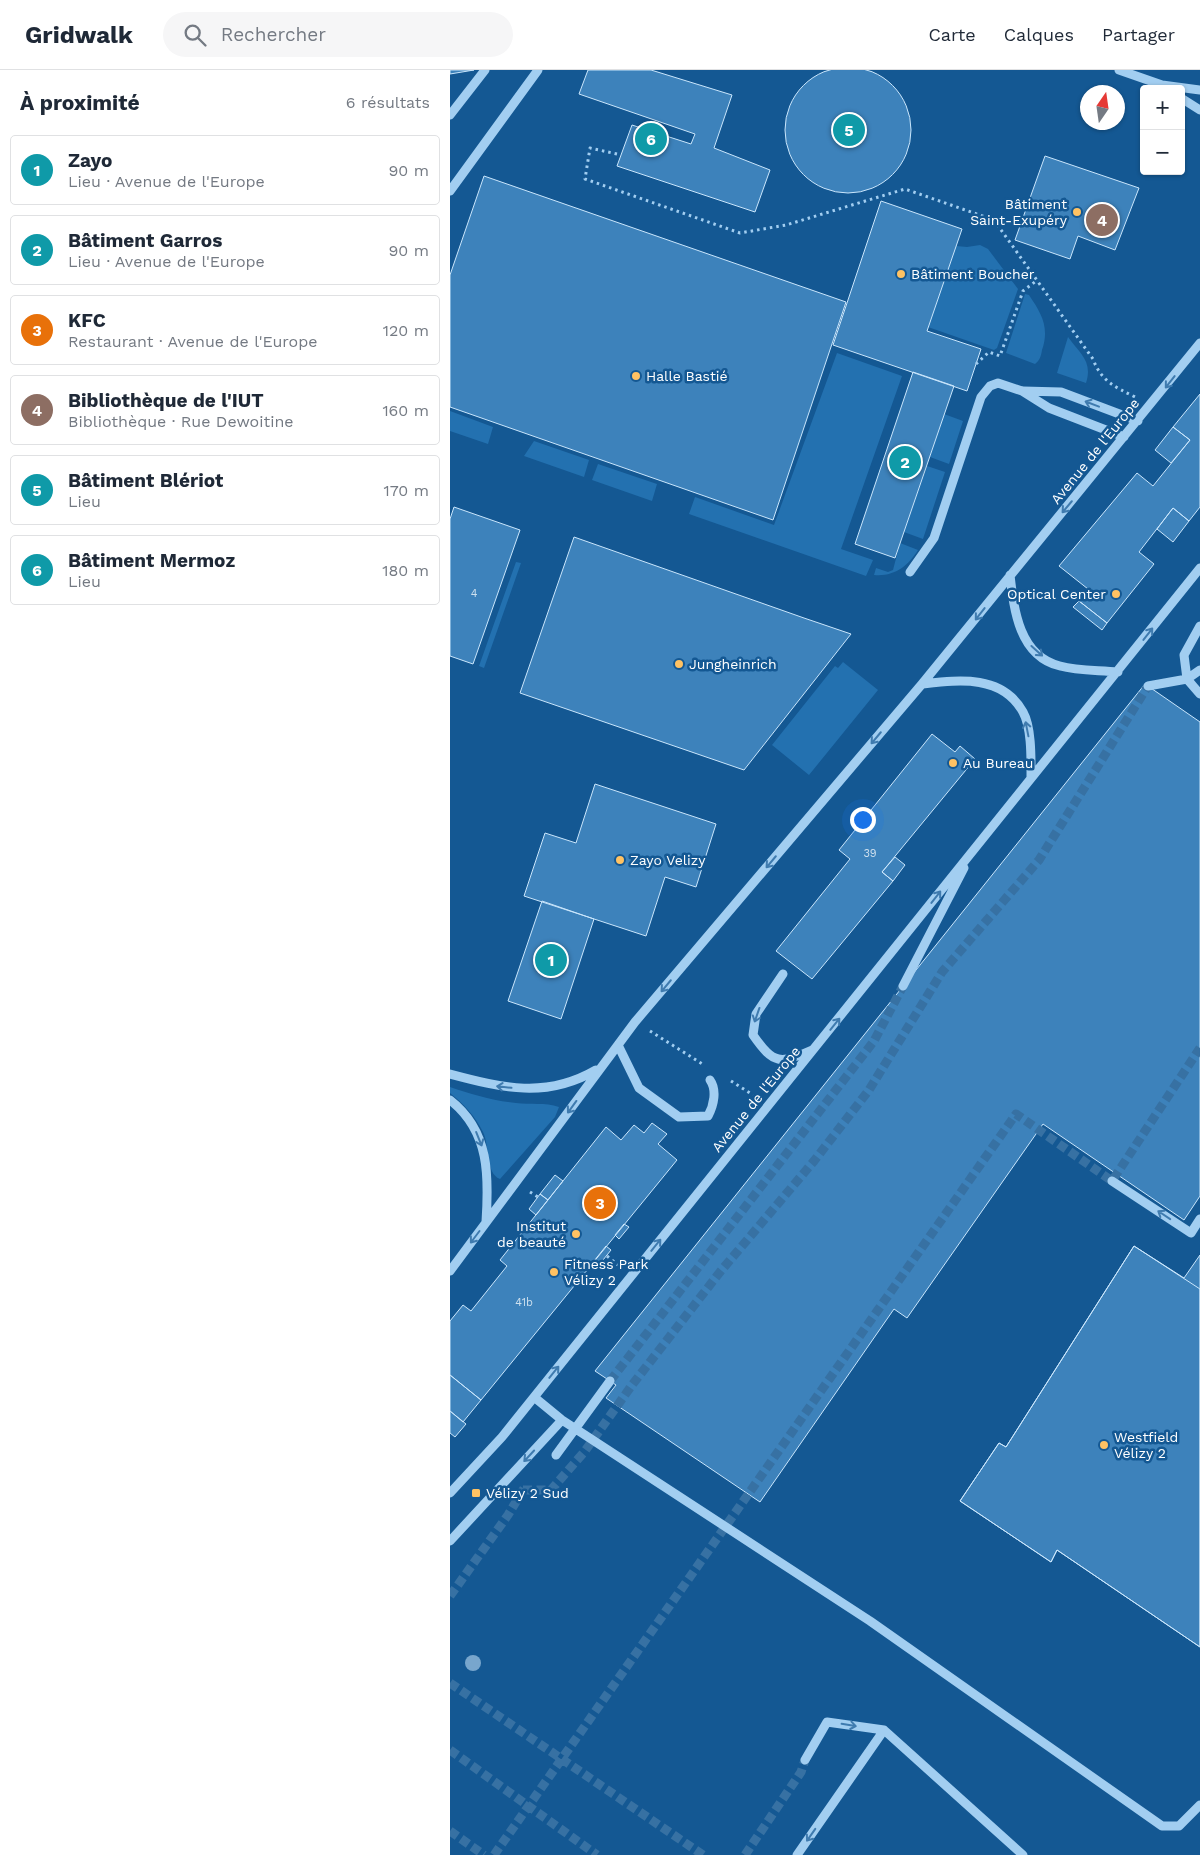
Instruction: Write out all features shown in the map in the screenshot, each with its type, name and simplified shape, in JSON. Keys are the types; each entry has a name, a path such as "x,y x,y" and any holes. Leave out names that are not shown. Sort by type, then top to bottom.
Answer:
{"street":[{"path":"450,115 485,70"},
{"path":"450,191 538,70"},
{"path":"1119,70 1160,85"},
{"path":"1185,89 1200,90"},
{"path":"1185,101 1200,110"},
{"name":"Avenue de l'Europe","path":"450,1271 618,1045 922,684 1200,343"},
{"path":"910,572 934,538 984,391 998,383 1022,391 1049,408 1124,437"},
{"path":"1022,391 1061,392 1138,421"},
{"name":"Avenue de l'Europe","path":"450,1493 502,1437 534,1398 1200,568"},
{"path":"1010,575 1014,607 1020,631 1036,653 1059,666 1118,672"},
{"path":"1200,626 1184,655 1187,679 1200,694"},
{"path":"1148,686 1187,679 1200,670"},
{"path":"922,684 959,680 986,682 1007,694 1024,713 1030,745 1031,778"},
{"path":"903,986 974,849"},
{"path":"783,974 756,1014 753,1035 767,1054 787,1060 815,1049"},
{"path":"618,1045 639,1088 679,1117 708,1116 714,1106 713,1084 710,1080"},
{"path":"450,1074 493,1086 536,1090 577,1081 601,1068"},
{"path":"450,1100 459,1108 480,1136 486,1166 488,1191 486,1222"},
{"path":"1112,1181 1191,1233 1200,1219"},
{"path":"556,1455 610,1381"},
{"path":"534,1398 562,1420 870,1621 1162,1826 1179,1826 1200,1805"},
{"path":"450,1541 562,1420"},
{"path":"805,1760 827,1722 884,1730 1023,1855"},
{"path":"798,1855 884,1730"}],"path":[{"path":"618,154 590,148 585,180 740,233 786,225 905,189 994,220 1093,360 1097,371 1106,382 1151,405"},
{"path":"976,364 989,352 1000,356 1022,291 1036,281"}],"shaded area":[{"path":"980,245 988,249 1018,289 997,348 994,350 928,327 956,246"},
{"path":"1025,294 1029,295 1037,308 1045,327 1041,354 1035,364 1006,353"},
{"path":"1068,337 1087,363 1088,375 1086,383 1057,373"},
{"path":"837,353 902,376 841,549 873,560 866,576 689,514 695,497 774,525"},
{"path":"450,411 493,427 488,444 450,431"},
{"path":"944,414 963,421 949,464 930,457"},
{"path":"534,441 589,460 584,477 524,456"},
{"path":"598,464 657,484 652,501 592,480"},
{"path":"927,466 945,472 923,539 904,532"},
{"path":"900,543 918,550 910,561 900,569 888,574 874,575 876,568 888,572 893,570"},
{"path":"516,562 521,563 484,668 479,666"},
{"path":"843,662 878,690 809,775 772,745 835,666 838,668"},
{"path":"450,1087 499,1101 559,1107 555,1117 500,1179 492,1171 485,1138 480,1126 460,1101 450,1093"}],"building":[{"path":"848,67 872,72 883,77 893,85 901,95 906,106 911,130 906,154 901,165 893,175 883,183 872,188 848,193 824,188 813,183 803,175 795,165 790,154 785,130 790,106 795,95 803,85 813,77 824,72"},
{"path":"450,70 474,70 450,74"},
{"path":"588,70 651,70 732,95 714,148 770,170 755,212 617,166 632,125 691,144 695,134 579,94"},
{"name":"Bâtiment Saint-Exupéry","path":"1045,156 1139,188 1115,250 1078,236 1070,259 1015,240"},
{"name":"Halle Bastié","path":"484,176 846,302 773,520 450,407 450,275"},
{"name":"Bâtiment Boucher","path":"881,201 962,229 927,331 981,349 967,391 833,345"},
{"path":"913,372 954,386 895,558 855,544"},
{"path":"1200,394 1200,507 1189,521 1173,508 1139,552 1154,564 1107,623 1079,601 1088,589 1059,566 1137,473 1153,486 1190,440 1173,427"},
{"path":"1173,427 1190,440 1171,463 1155,450"},
{"path":"454,507 520,530 473,664 450,656 450,519"},
{"path":"1173,508 1189,521 1173,542 1157,529"},
{"name":"Jungheinrich","path":"574,537 851,634 744,770 520,693"},
{"path":"1079,601 1107,623 1102,630 1073,607"},
{"path":"1145,684 1200,722 1200,1196 1184,1220 1043,1124 907,1318 894,1309 760,1502 606,1398 616,1385 595,1371"},
{"path":"932,734 955,752 960,746 975,759 882,872 893,881 812,979 776,951 850,859 839,850"},
{"name":"Zayo Velizy","path":"595,784 716,824 696,887 665,877 646,936 524,896 545,833 576,843"},
{"path":"895,857 905,865 893,881 882,872"},
{"path":"542,901 594,919 561,1019 508,1001"},
{"path":"652,1123 667,1134 658,1144 677,1160 481,1400 450,1375 450,1321 463,1305 471,1311 507,1266 500,1260 606,1127 621,1140 634,1125 644,1133"},
{"path":"555,1175 563,1181 548,1200 540,1194"},
{"path":"540,1194 548,1200 536,1215 529,1209"},
{"path":"624,1224 629,1227 619,1239 615,1235"},
{"path":"606,1246 611,1250 599,1265 594,1261"},
{"name":"Westfield Vélizy 2","path":"1134,1246 1200,1289 1200,1647 1057,1550 1051,1562 960,1501 999,1443 1006,1447"},
{"name":"Westfield Vélizy 2","path":"1134,1246 1184,1278 1200,1255 1200,1647 1057,1550 1051,1562 960,1501 999,1443 1006,1447"},
{"path":"450,1375 481,1400 463,1422 450,1411"},
{"path":"450,1411 466,1424 455,1437 450,1433"}],"tunnel":[{"path":"523,1490 551,1490 585,1451 632,1385 720,1272 814,1161 869,1090 942,972 1039,860 1148,686"},
{"path":"610,1381 874,1041 903,986"},
{"path":"494,1855 1016,1114 1112,1181 1200,1048"},
{"path":"450,1596 508,1515 526,1485"},
{"path":"450,1683 703,1855"},
{"path":"450,1750 597,1855"},
{"path":"745,1855 801,1772 805,1760"},
{"path":"450,1831 484,1855"}],"place":[{"name":"Bâtiment Blériot","path":"849,130"},
{"name":"Bâtiment Mermoz","path":"651,139"},
{"name":"Bâtiment Saint-Exupéry","path":"1077,212"},
{"name":"Bibliothèque de l'IUT","path":"1102,220"},
{"name":"Bâtiment Boucher","path":"901,274"},
{"name":"Halle Bastié","path":"636,376"},
{"name":"Bâtiment Garros","path":"905,462"},
{"name":"Optical Center","path":"1116,594"},
{"name":"Jungheinrich","path":"679,664"},
{"name":"Au Bureau","path":"953,763"},
{"name":"Zayo Velizy","path":"620,860"},
{"name":"Zayo","path":"551,960"},
{"name":"KFC","path":"600,1203"},
{"name":"Institut de beauté","path":"576,1234"},
{"name":"Fitness Park Vélizy 2","path":"554,1272"},
{"name":"Westfield Vélizy 2","path":"1104,1445"},
{"name":"Vélizy 2 Sud","path":"476,1493"}]}
